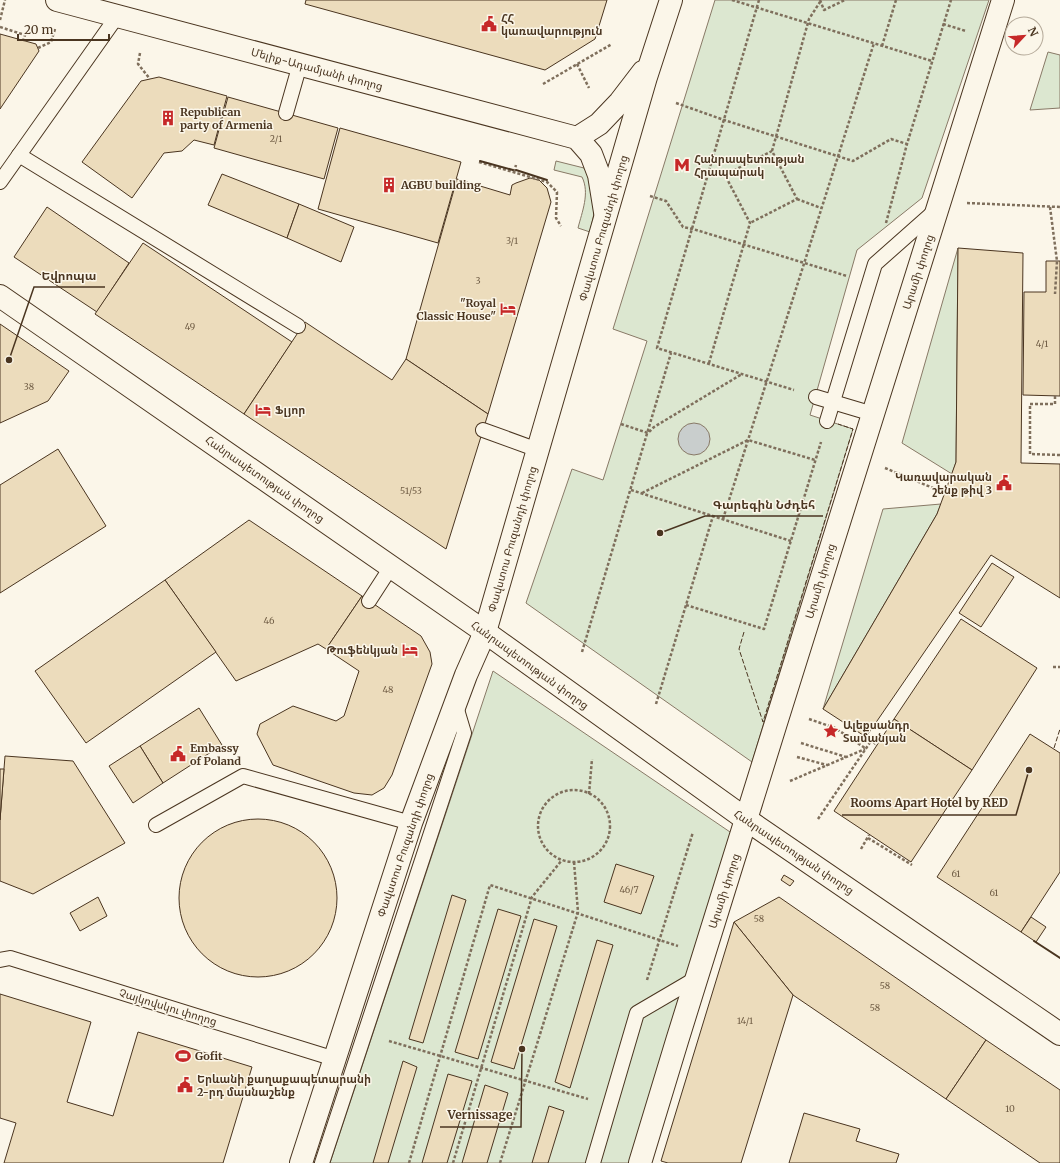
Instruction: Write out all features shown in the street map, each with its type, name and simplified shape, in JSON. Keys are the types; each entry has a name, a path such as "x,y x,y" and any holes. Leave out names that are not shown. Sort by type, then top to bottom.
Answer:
{"street":[{"name":"Մելիք-Ադամյանի փողոց","path":"58,0 577,138"},
{"name":"Փավստոս Բուզանդի փողոց","path":"301,1163 411,823 455,703 485,632 653,56 671,0"},
{"name":"Արամի փողոց","path":"640,1163 695,980 747,820 1003,0"},
{"path":"606,220 599,175 591,154 577,138 599,124 620,102 637,81 653,56"},
{"name":"Հանրապետության փողոց","path":"0,296 485,632 747,820 1060,1034"}],"lane":[{"path":"0,182 118,15"},
{"path":"286,113 300,64"},
{"path":"19,155 298,326"},
{"path":"827,421 874,264 938,208"},
{"path":"816,397 873,414"},
{"path":"483,430 538,450"},
{"path":"369,601 391,567"},
{"path":"322,1163 464,733 455,703"},
{"path":"156,825 244,776 411,823"},
{"name":"Չայկովսկու փողոց","path":"0,960 10,958 335,1059"},
{"path":"593,1163 612,1106 637,1013 695,980"}],"path":[{"path":"0,20 5,0"},
{"path":"732,0 932,61"},
{"path":"759,0 658,348 816,397"},
{"path":"820,1 824,10 845,0"},
{"path":"882,46 896,0"},
{"path":"874,264 907,144 951,0"},
{"path":"820,1 808,23 772,151 797,199 821,208"},
{"path":"0,27 25,35 23,40"},
{"path":"38,48 51,42 55,29"},
{"path":"723,519 874,43"},
{"path":"543,84 612,44"},
{"path":"140,52 138,64 150,79"},
{"path":"577,64 589,88"},
{"path":"676,103 724,120 853,161 891,139 907,144"},
{"path":"725,176 772,151"},
{"path":"479,162 547,182 557,192 556,218 561,226"},
{"path":"514,172 516,165"},
{"path":"709,170 725,176 750,223 745,246 709,363"},
{"path":"650,196 666,201 683,227 869,283"},
{"path":"750,223 797,199"},
{"path":"966,203 1060,207"},
{"path":"1050,207 1057,261 1055,294"},
{"path":"582,652 671,353"},
{"path":"648,433 654,427 743,374"},
{"path":"1055,396 1055,404"},
{"path":"1060,404 1030,404 1030,454 1060,455"},
{"path":"686,605 764,629 827,421"},
{"path":"621,424 648,433"},
{"path":"642,493 748,440 815,460"},
{"path":"885,468 945,493"},
{"path":"630,490 791,541"},
{"path":"656,704 713,516"},
{"path":"1053,667 1060,667"},
{"path":"809,719 835,728 866,749"},
{"path":"818,819 871,741"},
{"path":"802,744 847,757"},
{"path":"790,781 866,749"},
{"path":"797,757 828,765"},
{"path":"589,794 592,759"},
{"path":"566,791 578,791 589,794 599,801 606,810 609,822 608,834 604,845 596,854 586,860 574,862 562,860 552,855 544,846 539,836 538,824 540,813 547,803 555,796 566,791"},
{"path":"637,1013 658,938 693,832"},
{"path":"861,849 869,836 912,865"},
{"path":"453,1163 532,897 562,860"},
{"path":"500,1163 578,912 574,862"},
{"path":"409,1163 490,885 532,897 704,954"},
{"path":"389,1041 525,1082 612,1106"}],"green space":[{"path":"715,0 989,0 922,198 857,250 810,415 853,429 752,762 526,603 572,469 603,480 647,341 613,329"},
{"path":"1048,52 1060,55 1060,108 1030,110"},
{"path":"556,161 584,168 599,190 590,232 578,228 585,196 582,177 554,170"},
{"path":"958,248 956,462 952,474 902,443"},
{"path":"941,504 937,514 823,709 883,509"},
{"path":"493,671 733,834 630,1163 330,1163"}],"shaded area":[{"path":"691,423 697,423 706,427 710,439 706,451 697,455 691,455 682,451 678,442 678,436 682,427"}],"building":[{"name":"ՀՀ կառավարություն","path":"306,0 607,0 595,39 545,70 305,4"},
{"path":"0,34 36,44 39,51 0,109"},
{"name":"Republican party of Armenia","path":"159,77 227,96 214,145 194,140 182,151 164,153 132,198 82,162 141,81"},
{"path":"228,97 338,128 324,179 214,148"},
{"name":"AGBU building","path":"340,128 461,162 438,243 318,209"},
{"path":"222,174 299,204 287,238 208,205"},
{"path":"530,178 539,180 547,188 551,202 488,414 406,359 457,179 510,195 512,185"},
{"path":"299,204 354,227 341,262 287,238"},
{"path":"47,207 129,263 97,312 14,257"},
{"path":"143,243 292,342 244,414 95,314"},
{"name":"Կառավարական շենք թիվ 3","path":"958,248 1023,253 1021,463 1060,464 1060,598 991,555 866,737 823,709 937,514 956,462"},
{"path":"1046,261 1060,261 1060,396 1023,395 1024,292 1046,292"},
{"path":"305,322 392,380 406,359 488,414 446,549 244,414"},
{"path":"0,324 69,371 48,401 0,423"},
{"path":"58,449 106,526 0,593 0,485"},
{"path":"249,520 362,596 326,649 318,644 236,681 165,580"},
{"path":"992,563 1014,577 981,627 959,613"},
{"path":"165,580 216,652 86,743 35,671"},
{"path":"362,596 421,636 430,652 432,664 392,775 384,788 372,795 354,793 273,765 257,734 260,724 293,706 336,721 344,716 359,671 326,649"},
{"path":"961,619 1037,668 972,770 894,719"},
{"path":"199,708 222,745 163,783 140,746"},
{"path":"894,719 972,770 911,862 834,811"},
{"path":"1030,734 1060,753 1060,872 1021,932 937,877"},
{"path":"140,746 163,783 133,803 109,766"},
{"path":"5,756 73,761 125,843 33,894 0,881 0,820"},
{"path":"0,769 4,769 0,820"},
{"path":"266,819 281,822 295,828 314,842 324,854 334,875 337,898 334,921 324,942 314,954 302,964 281,974 266,977 250,977 235,974 214,964 202,954 192,942 182,921 180,913 179,890 182,875 192,854 202,842 214,832 235,822 243,820"},
{"path":"616,864 654,876 641,914 604,902"},
{"path":"784,875 794,881 790,886 781,880"},
{"path":"452,895 466,900 423,1043 409,1039"},
{"path":"98,897 107,916 80,931 70,913"},
{"path":"779,897 986,1040 946,1099 793,995 734,922"},
{"path":"498,909 521,916 478,1059 455,1052"},
{"path":"1031,917 1046,927 1036,942 1021,932"},
{"path":"534,919 557,926 514,1069 491,1062"},
{"path":"734,922 793,995 741,1163 668,1163 661,1161"},
{"path":"597,940 613,945 570,1088 555,1082"},
{"name":"Երևանի քաղաքապետարանի 2-րդ մասնաշենք","path":"0,994 91,1022 67,1102 113,1116 138,1032 252,1067 223,1163 4,1163 16,1123 0,1118"},
{"path":"986,1040 1060,1090 1060,1163 1040,1163 946,1099"},
{"path":"403,1061 417,1067 388,1163 373,1163"},
{"path":"448,1074 472,1081 447,1163 422,1163"},
{"path":"485,1085 508,1093 487,1163 462,1163"},
{"path":"549,1106 564,1111 548,1163 532,1163"},
{"path":"804,1113 860,1129 856,1141 899,1154 896,1163 789,1163"}],"fence":[{"path":"744,632 739,649 763,722 853,429 838,424"},
{"path":"1054,748 1060,729"},
{"path":"866,737 877,746"}],"wall":[{"path":"480,161 513,170"},
{"path":"516,170 547,180"},
{"path":"1034,941 1060,958"}],"place":[{"name":"ՀՀ կառավարություն","path":"489,24"},
{"name":"Republican party of Armenia","path":"168,118"},
{"name":"Հանրապետության Հրապարակ","path":"682,165"},
{"name":"AGBU building","path":"389,185"},
{"name":"\"Royal Classic House\"","path":"508,309"},
{"name":"Եվրոպա","path":"9,360"},
{"name":"Ֆլյոր","path":"263,410"},
{"name":"Կառավարական շենք թիվ 3","path":"1004,483"},
{"name":"Գարեգին Նժդեհ","path":"660,533"},
{"name":"Թուֆենկյան","path":"410,650"},
{"name":"Ալեքսանդր Տամանյան","path":"831,731"},
{"name":"Embassy of Poland","path":"178,754"},
{"name":"Rooms Apart Hotel by RED","path":"1029,770"},
{"name":"Vernissage","path":"522,1049"},
{"name":"Gofit","path":"183,1056"},
{"name":"Երևանի քաղաքապետարանի 2-րդ մասնաշենք","path":"185,1085"}]}
